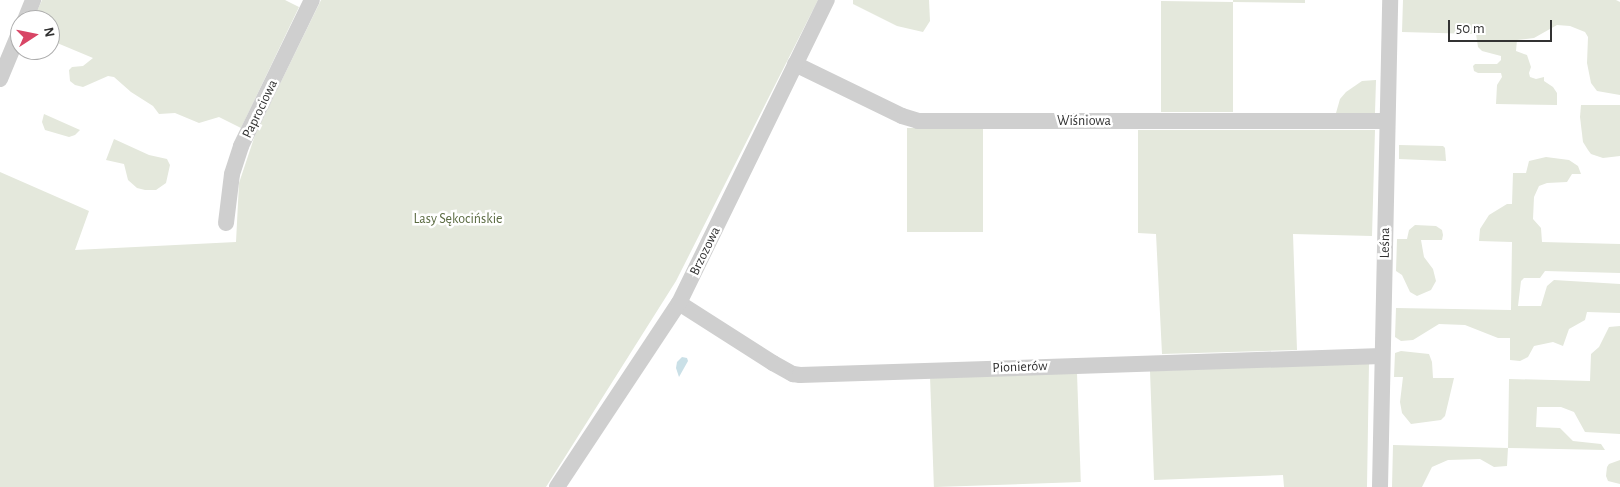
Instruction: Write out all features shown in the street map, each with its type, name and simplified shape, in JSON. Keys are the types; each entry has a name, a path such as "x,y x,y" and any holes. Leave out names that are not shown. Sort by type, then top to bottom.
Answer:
{"street":[{"name":"Paprociowa","path":"226,223 232,174 241,146 312,0"},
{"name":"Brzozowa","path":"557,487 679,303 827,0"},
{"name":"Leśna","path":"1380,487 1390,0"},
{"path":"0,79 10,55"},
{"name":"Wiśniowa","path":"795,64 902,116 918,121 1387,121"},
{"name":"Pionierów","path":"679,303 792,374 1382,356"}],"green space":[{"path":"42,0 285,0 299,7 241,128 219,117 199,123 175,113 159,114 153,106 131,92 114,77 108,76 83,87 75,85 70,81 69,70 72,67 83,66 93,58 60,44 60,10 38,10"},
{"name":"Lasy Sękocińskie","path":"321,0 818,0 676,281 546,487 0,487 0,172 89,211 75,250 236,242 239,183 255,135"},
{"path":"853,0 929,0 930,21 923,32 897,26 853,4"},
{"path":"1233,0 1305,0 1305,3 1233,2"},
{"path":"1403,0 1616,0 1620,2 1620,95 1597,91 1591,83 1587,63 1588,37 1585,32 1570,26 1557,25 1534,38 1517,40 1516,51 1527,55 1531,67 1530,77 1536,79 1544,77 1544,81 1553,87 1557,93 1557,105 1496,104 1497,85 1502,77 1501,73 1478,73 1474,71 1473,66 1475,64 1497,64 1501,60 1501,56 1482,51 1478,47 1476,34 1402,32"},
{"path":"1161,1 1233,2 1233,112 1161,112"},
{"path":"1376,80 1375,113 1336,113 1340,99 1346,92 1362,81"},
{"path":"1581,105 1620,105 1620,156 1603,158 1591,154 1583,142 1580,117"},
{"path":"44,114 80,130 75,135 69,137 45,130 42,122"},
{"path":"907,128 983,128 983,232 907,232"},
{"path":"1138,130 1375,130 1372,236 1293,234 1297,350 1162,354 1156,234 1138,233"},
{"path":"114,139 149,155 167,159 170,165 166,183 156,190 137,188 128,180 124,164 106,160"},
{"path":"1399,145 1443,146 1445,148 1446,161 1399,159"},
{"path":"1546,157 1569,160 1578,166 1581,174 1572,174 1567,182 1547,183 1539,186 1534,197 1533,219 1541,228 1542,242 1620,244 1620,273 1545,271 1540,278 1524,278 1521,281 1518,306 1541,306 1547,286 1554,280 1620,284 1620,313 1587,312 1585,320 1569,329 1563,346 1553,342 1534,346 1528,357 1520,361 1510,360 1510,338 1498,338 1465,325 1439,324 1413,340 1401,341 1395,337 1396,308 1511,310 1512,242 1479,241 1480,229 1489,215 1507,204 1512,204 1513,173 1526,173 1529,161"},
{"path":"1415,225 1436,226 1442,230 1443,235 1442,240 1421,240 1424,257 1433,269 1436,281 1431,290 1417,296 1410,292 1402,275 1396,271 1397,239 1407,239 1409,230"},
{"path":"1620,326 1620,434 1585,432 1574,412 1561,407 1537,407 1536,427 1560,428 1573,441 1601,444 1605,450 1508,448 1509,379 1590,381 1591,354 1599,347 1609,327"},
{"path":"1401,351 1429,354 1432,362 1433,378 1454,378 1445,416 1441,420 1411,424 1402,413 1400,402 1403,377 1394,377 1395,353"},
{"path":"1369,363 1367,487 1284,487 1283,475 1154,480 1150,371"},
{"path":"1077,373 1081,482 934,487 930,378"},
{"path":"1393,445 1508,448 1507,466 1494,467 1480,459 1448,460 1432,467 1422,487 1392,487"},
{"path":"1620,460 1620,484 1608,481 1606,476 1607,467 1609,464"}],"water":[{"path":"682,357 687,358 688,361 679,377 676,368 677,362"}]}
